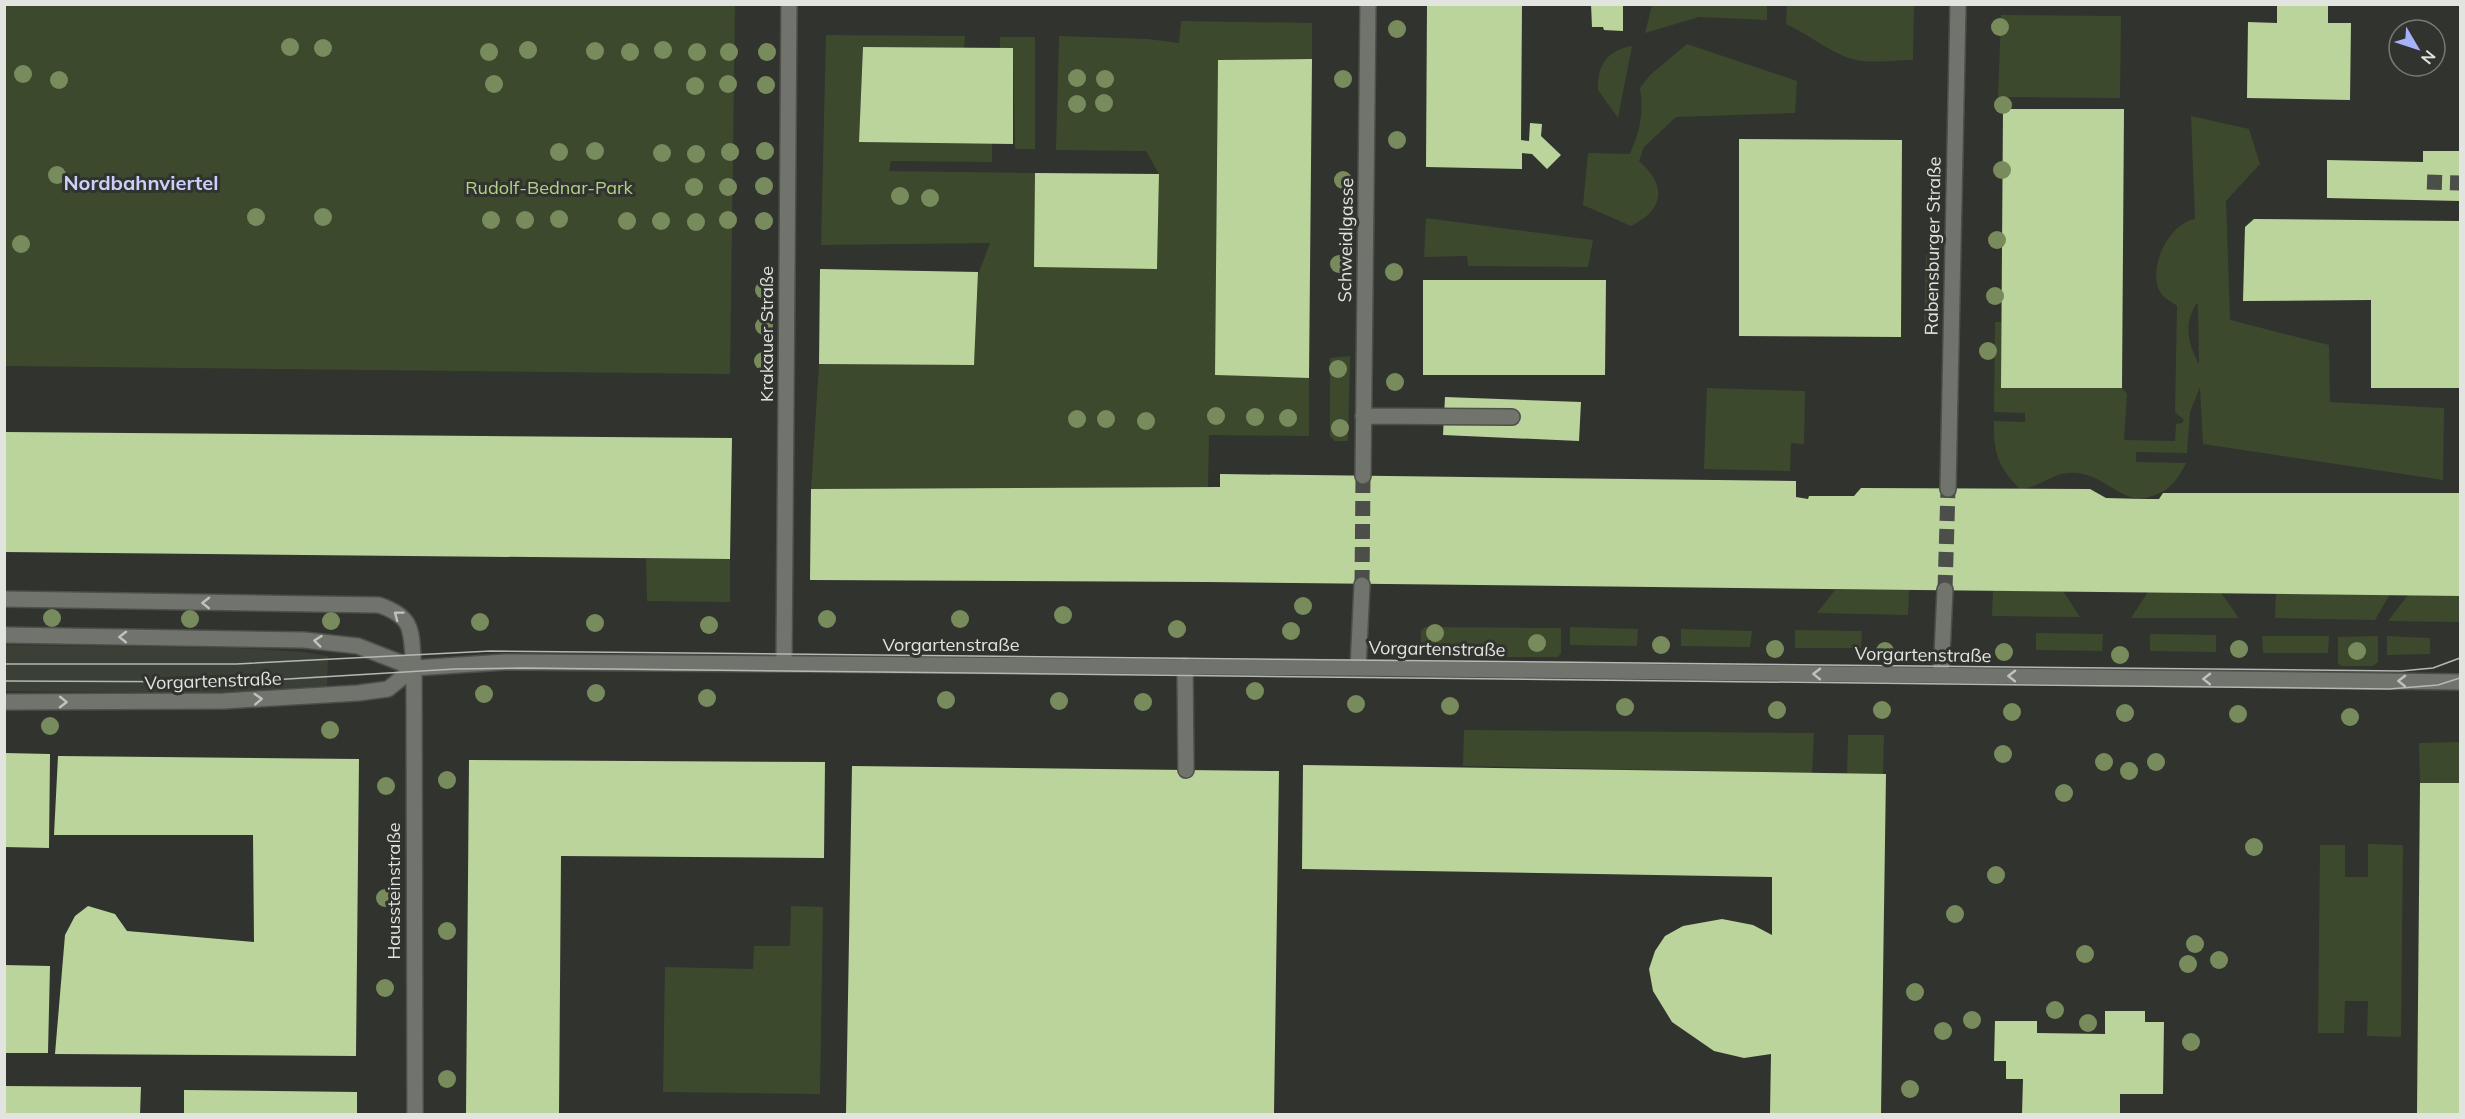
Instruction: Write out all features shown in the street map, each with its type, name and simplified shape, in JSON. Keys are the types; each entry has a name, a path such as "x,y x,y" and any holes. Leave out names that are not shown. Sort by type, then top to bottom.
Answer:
{"street":[{"name":"Krakauer Straße","path":"784,664 789,4"},
{"name":"Schweidlgasse","path":"1363,476 1368,4"},
{"name":"Rabensburger Straße","path":"1948,489 1958,4"},
{"path":"1363,416 1512,417"},
{"path":"1358,668 1362,585"},
{"path":"1941,675 1946,590"},
{"name":"Haussteinstraße","path":"4,600 379,605 394,610 405,618 410,629 414,668 415,1114"},
{"name":"Vorgartenstraße","path":"4,635 304,640 358,646 414,668 505,662 1185,666 2460,682"},
{"path":"1185,666 1186,770"},
{"name":"Vorgartenstraße","path":"4,702 212,702 358,693 388,689 414,668"}],"shaded area":[{"path":"5,645 236,648 303,652 328,656 327,686 199,693 5,691"}],"green space":[{"name":"Rudolf-Bednar-Park","path":"5,4 735,5 730,374 5,366"},
{"path":"1652,5 1767,5 1767,20 1699,17 1645,33"},
{"path":"1787,5 1914,5 1913,60 1867,61 1843,56 1786,24"},
{"path":"2001,15 2121,16 2120,98 1998,97"},
{"path":"1181,21 1312,23 1312,59 1218,60 1215,375 1309,378 1309,436 1209,435 1208,487 811,489 819,364 974,365 978,275 990,243 821,245 826,35 965,36 964,48 863,47 859,142 992,143 992,162 891,161 889,171 1035,173 1034,267 1157,269 1159,174 1146,151 1056,150 1059,36 1148,39 1179,43"},
{"path":"1000,37 1035,37 1035,149 1015,149 1013,49 1000,49"},
{"path":"1687,44 1797,81 1795,113 1676,117 1644,147 1639,161 1648,170 1658,188 1656,205 1651,212 1631,226 1583,205 1588,153 1630,154 1640,122 1642,106 1640,88 1650,75"},
{"path":"1632,46 1618,118 1598,90 1599,74 1605,60 1610,55"},
{"path":"2191,116 2249,129 2260,164 2226,201 2230,320 2329,345 2330,402 2444,408 2443,480 2203,444 2200,387 2190,412 2187,453 2136,452 2136,462 2186,463 2174,482 2161,493 2144,499 2133,498 2079,473 2062,474 2020,489 2002,466 1996,451 1994,421 2025,422 2025,413 1994,412 1995,322 2001,322 2001,388 2122,388 2127,394 2124,440 2175,441 2176,424 2184,420 2175,412 2177,306 2162,295 2157,285 2156,274 2162,250 2168,239 2185,222 2195,219","holes":["2198,304 2199,364 2192,349 2189,334 2190,318"]},
{"path":"1426,218 1593,240 1588,267 1468,266 1467,256 1424,257"},
{"path":"1926,255 1936,255 1939,260 1937,328 1924,328"},
{"path":"1350,356 1348,441 1335,441 1330,436 1330,358"},
{"path":"1707,388 1805,391 1804,444 1791,443 1790,471 1704,469"},
{"path":"646,559 730,559 730,602 647,601"},
{"path":"1835,590 1909,590 1908,615 1817,613"},
{"path":"1993,591 2063,591 2080,617 1992,616"},
{"path":"2148,592 2221,593 2239,618 2131,618"},
{"path":"2276,593 2390,594 2375,620 2275,618"},
{"path":"2408,595 2460,596 2460,622 2388,621"},
{"path":"1425,627 1561,628 1561,653 1558,657 1494,657 1421,642 1421,631"},
{"path":"1570,627 1638,629 1637,646 1570,645"},
{"path":"1681,629 1752,631 1750,647 1681,646"},
{"path":"1795,630 1862,631 1861,648 1795,648"},
{"path":"2036,633 2103,634 2102,651 2036,650"},
{"path":"2150,634 2216,635 2216,652 2150,651"},
{"path":"2262,636 2329,636 2328,653 2263,653"},
{"path":"2378,636 2378,662 2373,666 2338,664 2338,637"},
{"path":"2387,636 2430,638 2430,654 2387,655"},
{"path":"1464,730 1814,733 1812,773 1463,766"},
{"path":"1848,735 1884,735 1883,774 1847,774"},
{"path":"2460,742 2460,783 2420,783 2419,743"},
{"path":"2368,844 2403,845 2401,1037 2367,1036 2368,1001 2345,1001 2344,1033 2318,1033 2320,845 2345,845 2345,877 2368,877"},
{"path":"791,906 823,907 820,1094 663,1092 665,967 753,969 754,946 790,946"}],"building":[{"path":"1427,4 1522,4 1521,140 1529,141 1530,123 1542,124 1541,136 1561,155 1547,169 1532,154 1522,153 1522,169 1426,167"},
{"path":"1591,4 1623,4 1623,31 1592,27"},
{"path":"2277,4 2328,4 2328,23 2351,23 2350,100 2247,98 2248,22 2277,23"},
{"path":"863,47 1013,48 1013,144 859,142"},
{"path":"1312,59 1309,378 1215,375 1218,60"},
{"path":"2003,109 2124,109 2122,388 2001,388"},
{"path":"1739,139 1902,140 1901,337 1739,336"},
{"path":"2423,151 2460,151 2460,201 2327,198 2327,160 2423,162"},
{"path":"1035,173 1159,174 1157,269 1034,267"},
{"path":"2254,219 2460,221 2460,388 2371,388 2371,300 2243,301 2245,227"},
{"path":"820,269 978,272 974,365 819,364"},
{"path":"1423,280 1606,280 1605,375 1423,375"},
{"path":"1445,397 1581,402 1579,441 1443,435"},
{"path":"4,432 732,438 730,559 4,552"},
{"path":"1220,474 1796,481 1796,497 1808,499 1809,496 1854,496 1861,488 2090,489 2106,498 2143,499 2159,499 2163,493 2460,493 2460,596 1207,582 810,580 811,489 1220,487"},
{"path":"4,753 50,754 49,848 4,847"},
{"path":"58,756 359,759 356,1056 55,1054 65,935 75,916 88,906 115,914 127,931 254,942 253,835 54,835"},
{"path":"469,760 825,762 824,858 561,856 559,1114 466,1114"},
{"path":"1303,765 1886,774 1881,1114 1770,1114 1771,1054 1744,1058 1714,1051 1672,1022 1653,991 1649,969 1655,951 1665,936 1683,926 1722,919 1753,925 1772,935 1772,877 1302,869"},
{"path":"852,766 1279,771 1274,1114 846,1114"},
{"path":"2420,783 2460,783 2460,1114 2417,1114"},
{"path":"4,965 50,966 48,1053 4,1053"},
{"path":"2105,1011 2145,1011 2145,1022 2164,1022 2163,1094 2120,1094 2120,1114 2022,1114 2023,1079 2006,1079 2006,1061 1994,1061 1995,1021 2037,1021 2037,1033 2105,1034"},
{"path":"4,1086 141,1087 140,1114 4,1114"},
{"path":"184,1090 357,1092 357,1114 184,1114"}],"tunnel":[{"path":"2427,182 2460,183"},
{"path":"1362,585 1363,476"},
{"path":"1945,590 1948,489"}],"tram line":[{"path":"4,664 236,664 491,651 2401,671 2433,668 2460,658"},
{"path":"4,681 236,682 455,669 523,668 2389,689 2438,685 2460,678"}],"district":[{"name":"Nordbahnviertel","path":"141,183"}]}
